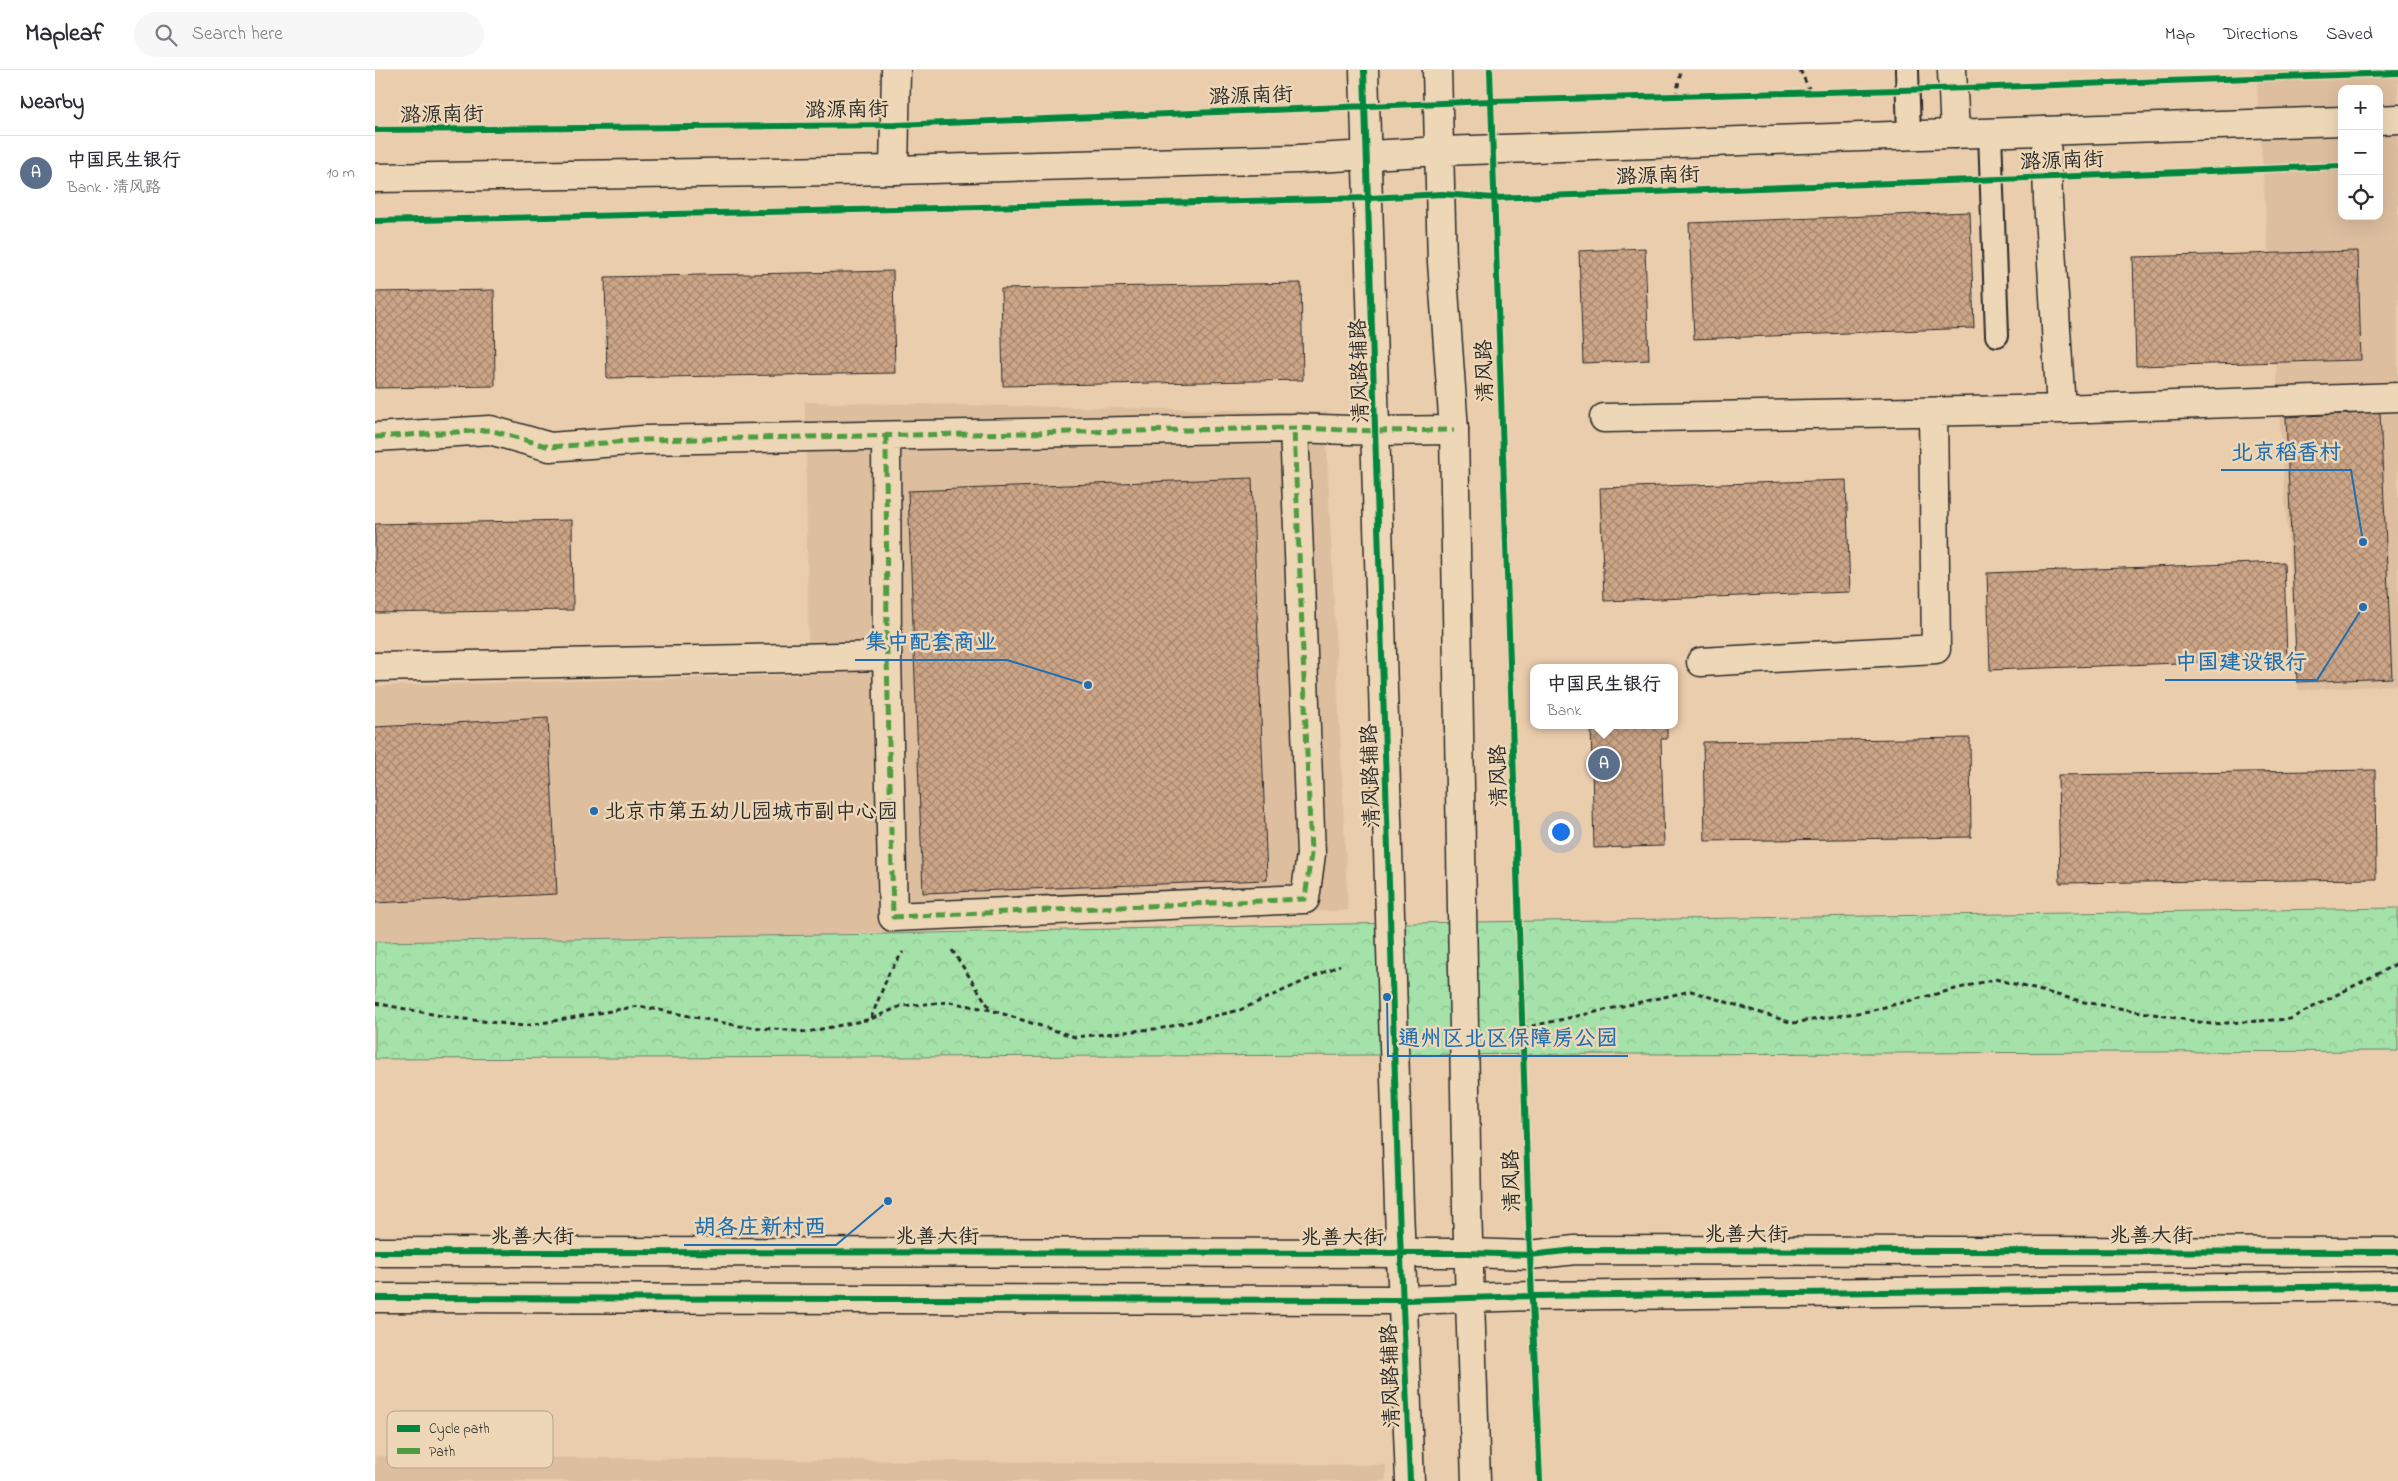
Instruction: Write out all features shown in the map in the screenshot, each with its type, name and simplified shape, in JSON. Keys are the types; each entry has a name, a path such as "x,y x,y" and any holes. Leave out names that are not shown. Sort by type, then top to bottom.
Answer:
{"street":[{"path":"894,170 896,70"},
{"name":"清风路辅路","path":"1365,70 1401,1253 1410,1481"},
{"name":"清风路","path":"1437,70 1441,151 1442,262 1454,430 1468,1253 1476,1481"},
{"path":"1952,70 1955,134"},
{"path":"2383,120 2398,119"},
{"name":"潞源南街","path":"375,178 894,170 2338,121"},
{"path":"2046,131 2048,200 2061,409"},
{"path":"1604,418 2061,409 2398,396"},
{"path":"1701,662 1936,650 1933,412"},
{"path":"375,437 491,430 550,447 643,440 1294,428 1377,431 1454,430"},
{"path":"886,436 887,656 893,917 1305,899 1311,854 1294,428"},
{"path":"375,666 887,656"},
{"name":"兆善大街","path":"375,1252 1468,1253 1530,1255 1575,1250 2398,1252"},
{"path":"375,1298 1469,1300 1533,1296 2398,1286"}],"lane":[{"path":"1907,70 1909,135"},
{"path":"1990,133 1997,335"}],"path":[{"path":"1676,96 1681,70"},
{"path":"1800,70 1811,93"},
{"path":"1801,93 1820,93"},
{"path":"1667,96 1686,96"},
{"path":"871,1019 889,972 929,914 991,1010"},
{"path":"1523,1028 1691,991 1793,1023 1869,1011 1995,979 2084,1002 2211,1024 2290,1019 2398,963"},
{"path":"375,1003 447,1017 524,1026 639,1006 740,1026 807,1032 871,1019 901,1006 949,1002 991,1010 1075,1037 1163,1028 1240,1010 1341,965"},
{"path":"1522,1018 1523,1038"}],"shaded area":[{"path":"2256,70 2398,70 2398,685 2298,690"},
{"path":"805,402 1325,412 1348,910 816,935 375,942 375,686 809,675"},
{"path":"375,1456 387,1456 387,1468 553,1468 553,1458 1386,1465 1386,1481 375,1481"}],"green space":[{"path":"2398,908 2398,1051 375,1059 375,942 1344,924"}],"building":[{"path":"1970,212 1974,328 1694,339 1689,223"},
{"path":"1645,248 1649,360 1583,363 1579,251"},
{"path":"2358,251 2361,360 2136,366 2133,257"},
{"path":"893,271 895,373 607,378 605,277"},
{"path":"1301,283 1303,380 1003,386 1001,289"},
{"path":"494,290 495,386 375,388 375,292"},
{"path":"2380,412 2392,678 2297,682 2286,417"},
{"path":"1252,478 1267,880 923,893 908,491"},
{"path":"1846,480 1850,592 1604,601 1600,488"},
{"path":"572,520 573,610 375,613 375,524"},
{"path":"2284,562 2287,659 1990,670 1987,573"},
{"path":"548,718 557,894 375,903 375,727"},
{"path":"1591,729 1667,729 1667,739 1661,739 1664,846 1594,848"},
{"path":"1970,738 1971,837 1705,841 1703,742"},
{"path":"2375,770 2376,879 2060,883 2058,775"}],"marked path":[{"path":"886,436 887,656 893,917 1305,899 1311,854 1294,428"},
{"path":"375,437 490,430 550,447 643,440 1294,428 1377,431 1454,430"}],"cycle path":[{"path":"1364,70 1399,1208 1410,1481"},
{"path":"1490,70 1530,1255 1540,1481"},
{"path":"375,130 896,125 1491,101 1936,89 2398,73"},
{"path":"375,221 1370,198 1442,194 1494,198 2338,166"},
{"path":"375,1252 1468,1253 1530,1255 1575,1250 2398,1252"},
{"path":"375,1298 1404,1300 1533,1296 2398,1286"}],"place":[{"name":"北京稻香村","path":"2363,542"},
{"name":"中国建设银行","path":"2363,607"},
{"name":"集中配套商业","path":"1088,685"},
{"name":"中国民生银行","path":"1604,764"},
{"name":"北京市第五幼儿园城市副中心园","path":"594,811"},
{"name":"通州区北区保障房公园","path":"1387,997"},
{"name":"胡各庄新村西","path":"888,1201"}]}
